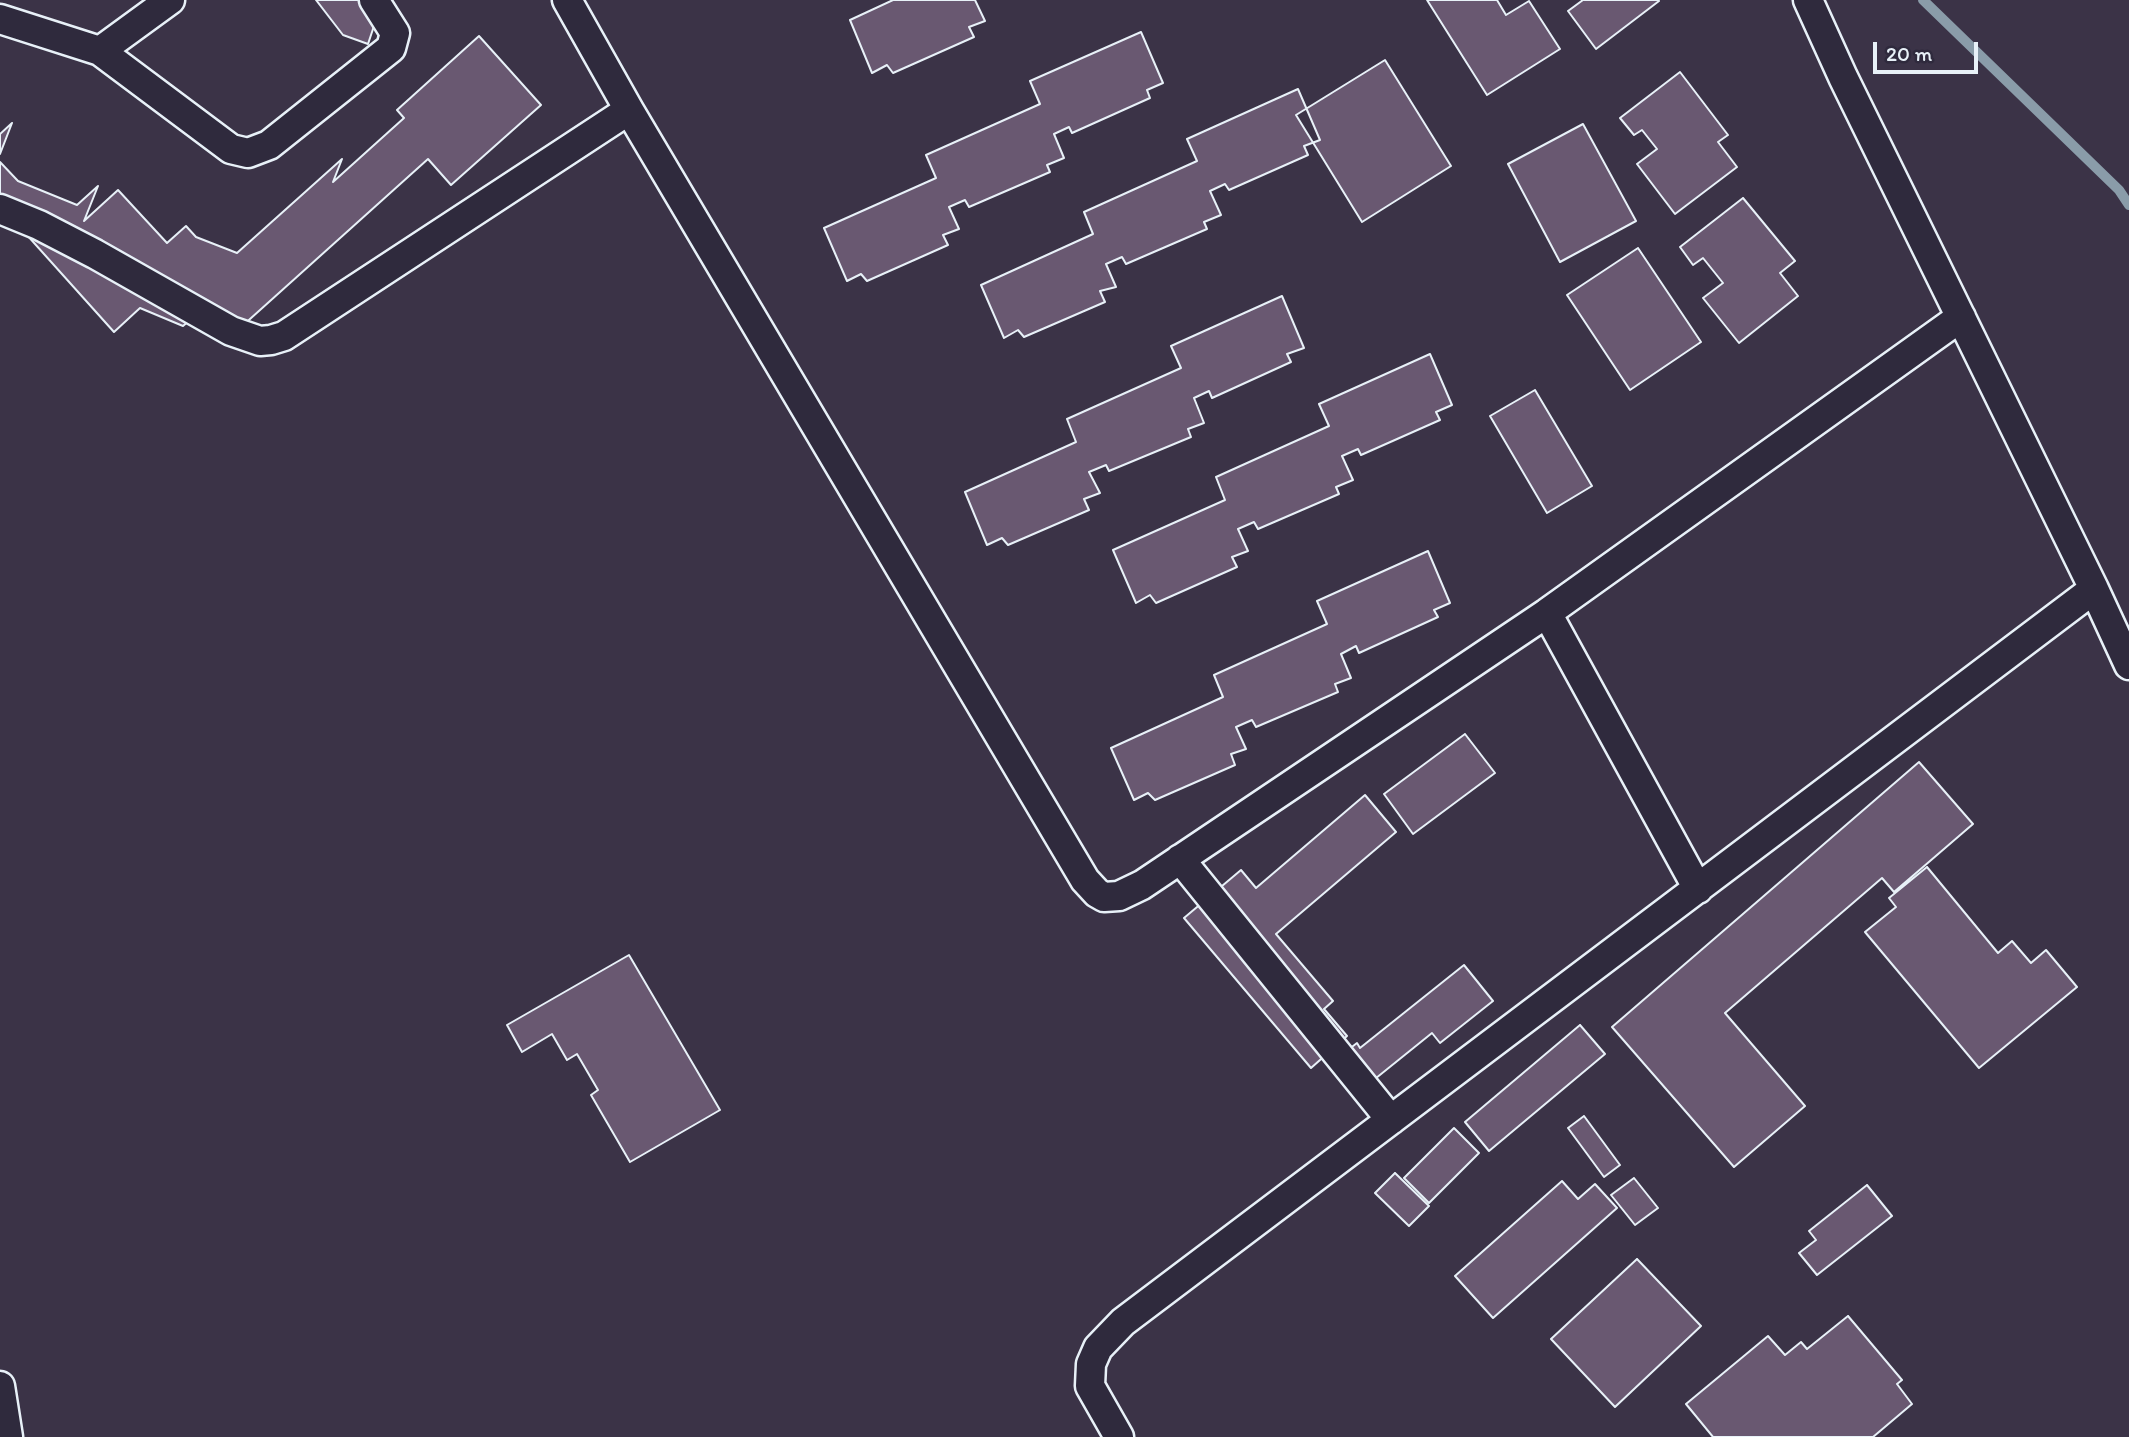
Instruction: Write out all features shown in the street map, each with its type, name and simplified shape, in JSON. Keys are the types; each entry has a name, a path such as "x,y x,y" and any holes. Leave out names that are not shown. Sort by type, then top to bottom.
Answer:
{"street":[{"path":"100,51 170,0"},
{"path":"0,19 100,51 231,149 241,153 256,152 269,145 391,48 395,33 374,0"},
{"path":"567,0 629,110 1085,880 1097,893 1115,897 1142,885 1547,613 1961,317"},
{"path":"1808,0 2129,665"},
{"path":"0,209 39,225 95,254 232,331 260,341 271,340 284,336 629,110"},
{"path":"1119,1437 1090,1386 1091,1364 1098,1348 1123,1322 2094,589"},
{"path":"1547,613 1698,889"},
{"path":"1180,859 1391,1120"},
{"path":"0,1385 8,1437"}],"building":[{"path":"316,0 391,0 380,8 368,44 343,35"},
{"path":"893,0 975,0 985,21 969,27 974,37 893,73 887,65 872,73 850,20"},
{"path":"1427,0 1497,0 1506,15 1529,1 1560,49 1487,95"},
{"path":"1583,0 1659,1 1596,49 1568,11"},
{"path":"1141,32 1163,83 1147,90 1150,98 1072,133 1069,127 1054,134 1064,158 1047,165 1050,172 969,207 965,200 949,207 959,229 943,235 948,245 867,281 861,274 847,281 824,228 936,178 926,155 1040,104 1030,81"},
{"path":"479,36 541,105 451,185 428,159 240,328 199,312 183,326 140,308 114,332 0,205 0,162 18,181 77,205 98,186 84,221 118,190 167,243 186,226 196,237 237,253 342,159 333,182 404,118 397,110"},
{"path":"1385,60 1451,166 1362,222 1296,115"},
{"path":"1680,72 1728,135 1718,142 1737,167 1675,214 1637,164 1657,149 1642,130 1634,135 1620,118"},
{"path":"1298,89 1320,140 1304,146 1308,155 1229,190 1225,184 1210,191 1221,215 1204,222 1207,229 1126,264 1122,257 1106,264 1116,287 1100,291 1105,302 1024,337 1018,330 1004,338 981,285 1093,234 1084,212 1197,161 1187,139"},
{"path":"12,123 0,154 0,134"},
{"path":"1583,124 1636,221 1560,262 1508,164"},
{"path":"1743,198 1795,261 1780,273 1798,296 1739,343 1703,298 1723,283 1703,258 1693,265 1680,247"},
{"path":"1638,248 1701,342 1630,390 1567,295"},
{"path":"1282,296 1304,348 1287,354 1291,362 1212,398 1209,391 1194,398 1204,423 1188,429 1191,437 1109,471 1106,465 1089,472 1100,493 1084,499 1089,510 1008,545 1002,538 987,545 965,492 1076,442 1067,419 1181,368 1171,346"},
{"path":"1430,354 1452,405 1436,412 1440,420 1361,455 1358,449 1342,456 1353,480 1336,487 1339,494 1258,529 1254,522 1238,529 1248,551 1232,557 1237,567 1156,603 1150,595 1136,603 1113,550 1225,500 1216,477 1329,426 1319,404"},
{"path":"1535,390 1592,486 1547,513 1490,416"},
{"path":"1428,551 1450,603 1434,610 1438,617 1359,653 1356,646 1341,654 1351,678 1335,684 1338,692 1256,727 1252,720 1236,727 1246,749 1231,754 1235,765 1155,800 1148,793 1134,800 1111,748 1223,697 1214,675 1327,624 1317,601"},
{"path":"1465,734 1495,773 1413,834 1384,794"},
{"path":"1919,762 1973,824 1894,892 1882,878 1725,1013 1805,1106 1734,1167 1612,1027"},
{"path":"1365,795 1396,832 1276,934 1333,1001 1324,1009 1347,1036 1311,1068 1184,918 1241,870 1256,888"},
{"path":"1927,867 1998,953 2012,941 2031,963 2046,950 2077,987 1979,1068 1865,932 1896,907 1889,898"},
{"path":"629,955 720,1110 630,1162 591,1095 598,1090 577,1054 567,1060 552,1034 522,1052 507,1025"},
{"path":"1464,965 1493,1001 1440,1043 1432,1033 1360,1091 1335,1060 1357,1043 1360,1048"},
{"path":"1580,1025 1605,1054 1489,1151 1465,1122"},
{"path":"1584,1116 1620,1165 1604,1177 1568,1128"},
{"path":"1454,1128 1479,1153 1429,1203 1404,1178"},
{"path":"1395,1173 1429,1206 1409,1226 1375,1193"},
{"path":"1634,1178 1658,1208 1635,1225 1611,1195"},
{"path":"1562,1181 1578,1199 1595,1184 1617,1208 1493,1318 1455,1276"},
{"path":"1867,1185 1892,1216 1817,1275 1799,1253 1816,1240 1809,1231"},
{"path":"1637,1259 1701,1326 1615,1407 1551,1339"},
{"path":"1848,1316 1902,1380 1897,1384 1912,1404 1873,1437 1713,1437 1686,1404 1768,1336 1785,1355 1801,1342 1807,1349"}],"waterway":[{"path":"1923,0 2119,190 2129,205"}]}
